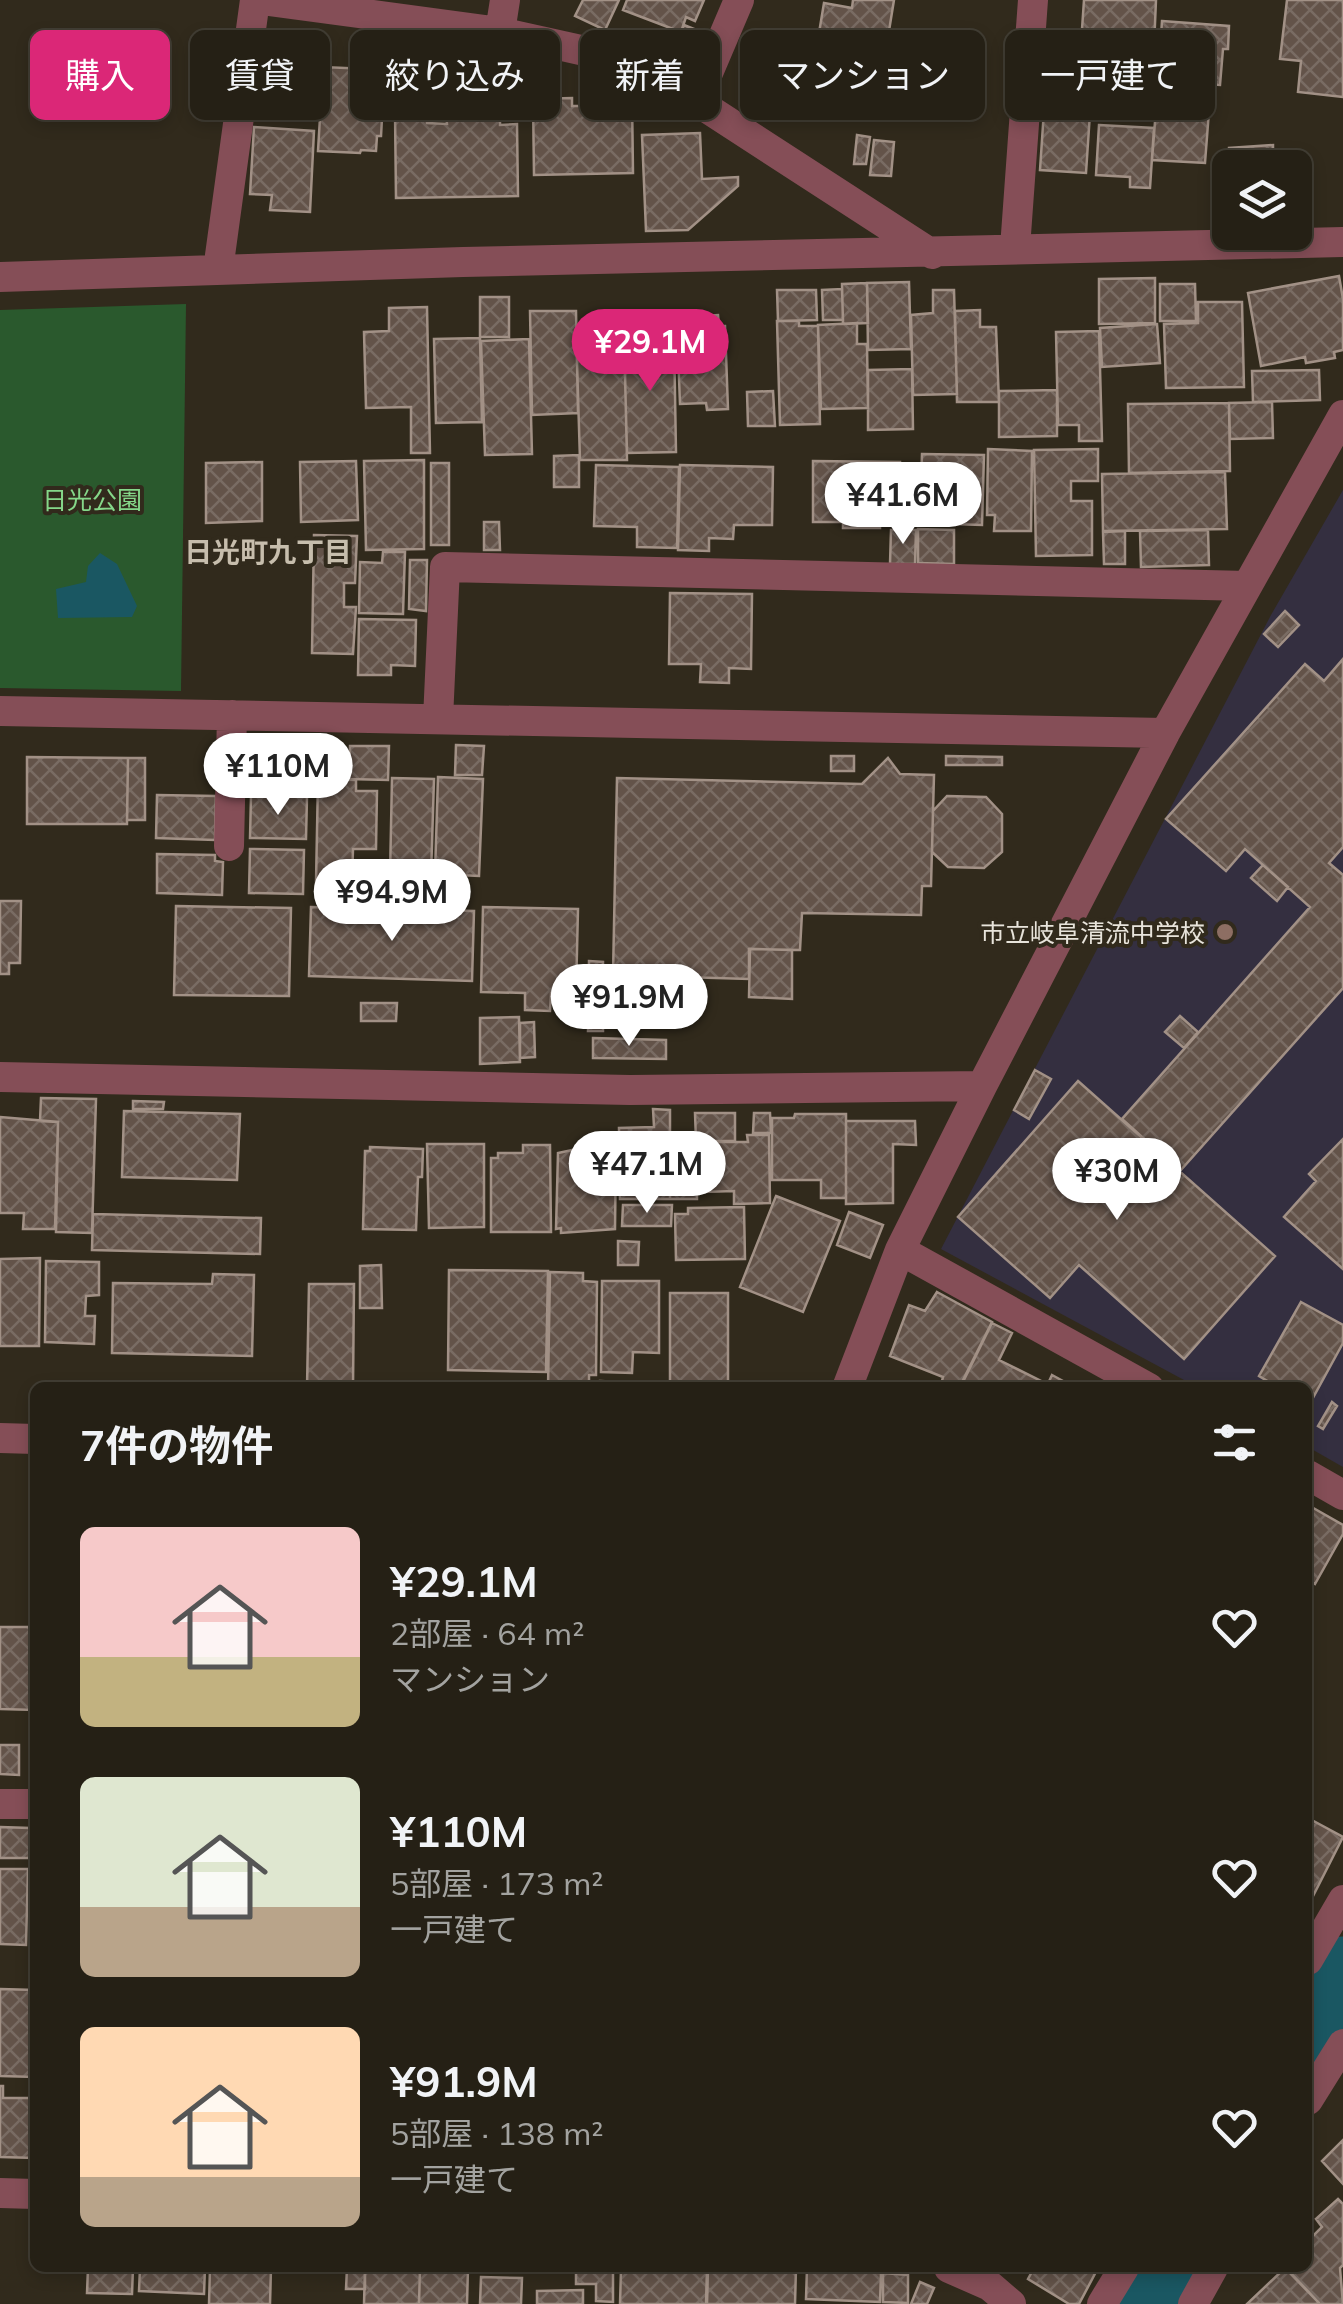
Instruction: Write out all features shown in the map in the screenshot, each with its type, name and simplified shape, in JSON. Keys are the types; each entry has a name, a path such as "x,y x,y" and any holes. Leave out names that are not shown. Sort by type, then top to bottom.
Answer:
{"street":[{"path":"218,270 258,0 485,30"},
{"path":"500,30 505,0"},
{"path":"720,45 739,0"},
{"path":"1015,248 1033,0"},
{"path":"720,117 932,254"},
{"path":"0,278 1343,242"},
{"path":"849,1382 900,1250 982,1086 1165,734 1343,416"},
{"path":"438,719 444,568 1248,586"},
{"path":"0,711 1165,734"},
{"path":"229,846 232,715"},
{"path":"0,1076 630,1090 982,1086"},
{"path":"900,1250 1138,1382"},
{"path":"0,1438 30,1439"},
{"path":"1312,1477 1343,1495"},
{"path":"0,1804 30,1804"},
{"path":"1312,1953 1343,1900"},
{"path":"1312,2094 1343,2044"},
{"path":"0,2193 30,2194"},
{"path":"959,2272 990,2286 1010,2304"},
{"path":"1102,2304 1122,2272"},
{"path":"1193,2304 1211,2272"}],"shaded area":[{"name":"市立岐阜清流中学校","path":"1343,490 1343,1467 1312,1449 1312,1382 1188,1382 941,1249 1271,615"}],"green space":[{"name":"日光公園","path":"186,304 181,691 0,688 0,310"}],"water":[{"path":"100,553 117,564 137,606 132,617 58,618 56,589 86,582 88,566"}],"building":[{"path":"583,0 619,0 605,30 575,16"},
{"path":"627,0 704,0 695,21 686,17 682,30 623,10"},
{"path":"853,0 894,0 889,30 820,30 824,3 852,8"},
{"path":"1084,0 1156,0 1155,30 1082,30"},
{"path":"1287,0 1343,0 1343,97 1298,92 1301,61 1280,59"},
{"path":"1162,21 1229,26 1220,85 1215,85 1215,30 1161,30"},
{"path":"330,67 350,68 350,120 382,120 376,151 318,151 320,120 330,120"},
{"path":"560,98 572,98 572,106 580,106 580,120 632,120 633,173 534,175 533,120 560,120"},
{"path":"395,120 447,124 447,120 500,120 500,125 517,124 518,196 396,198"},
{"path":"1043,120 1090,120 1086,173 1040,170"},
{"path":"1155,120 1208,120 1205,163 1152,160"},
{"path":"1099,125 1154,128 1150,188 1130,187 1130,177 1096,175"},
{"path":"254,127 314,131 310,212 270,210 272,195 250,194"},
{"path":"700,133 702,179 738,177 738,186 688,230 646,231 642,135"},
{"path":"857,135 870,137 866,164 854,164"},
{"path":"874,140 894,142 891,176 870,175"},
{"path":"1273,145 1273,150 1229,148"},
{"path":"1339,276 1343,350 1334,352 1335,358 1306,363 1305,357 1261,366 1248,293"},
{"path":"1155,278 1155,323 1099,324 1099,279"},
{"path":"909,282 911,349 868,350 867,283"},
{"path":"867,283 868,323 843,324 842,284"},
{"path":"1160,284 1195,284 1196,321 1160,321"},
{"path":"842,289 843,320 823,320 822,290"},
{"path":"777,290 816,290 817,320 778,321"},
{"path":"933,290 954,290 957,394 913,395 911,315 933,313"},
{"path":"480,297 509,297 509,337 480,337"},
{"path":"1198,302 1242,302 1244,387 1166,388 1164,324 1198,323"},
{"path":"427,307 430,453 411,453 411,407 366,408 364,332 389,331 389,308"},
{"path":"980,310 980,327 996,327 999,402 957,402 955,311"},
{"path":"530,311 576,311 578,413 532,415"},
{"path":"718,315 719,326 725,326 728,409 707,410 706,403 680,404 677,325 704,324 703,316"},
{"path":"777,321 818,326 820,424 780,425"},
{"path":"857,323 857,344 867,344 868,408 821,409 818,325"},
{"path":"1157,324 1160,363 1102,367 1100,328"},
{"path":"624,329 627,460 580,460 576,330"},
{"path":"1099,331 1102,441 1079,441 1079,425 1058,425 1056,332"},
{"path":"674,336 676,452 627,453 624,337"},
{"path":"480,338 482,422 436,423 434,339"},
{"path":"529,339 532,454 485,455 481,341"},
{"path":"912,369 913,429 868,430 868,370"},
{"path":"1319,370 1320,400 1253,402 1252,371"},
{"path":"1057,390 1057,436 999,437 999,391"},
{"path":"773,391 775,426 748,426 747,392"},
{"path":"1272,402 1273,438 1230,439 1229,403"},
{"path":"1229,403 1230,471 1129,473 1128,404"},
{"path":"988,449 1032,451 1031,531 994,531 995,515 987,515"},
{"path":"1098,449 1098,481 1071,481 1071,501 1092,501 1092,555 1036,556 1034,450"},
{"path":"922,454 984,455 982,525 952,524 953,516 920,514"},
{"path":"579,455 579,487 554,487 554,456"},
{"path":"424,460 424,549 366,550 364,461"},
{"path":"356,461 358,520 301,522 300,462"},
{"path":"813,461 900,462 899,520 880,521 880,528 843,528 843,522 813,522"},
{"path":"262,462 262,521 206,523 206,463"},
{"path":"431,463 449,463 449,545 431,545"},
{"path":"596,465 679,467 677,548 637,547 637,527 594,526"},
{"path":"680,465 773,467 772,525 734,525 733,539 709,538 709,551 678,550"},
{"path":"899,468 917,468 916,496 899,496"},
{"path":"1225,472 1227,529 1103,531 1102,474"},
{"path":"484,522 499,522 500,550 484,550"},
{"path":"918,529 954,530 954,564 918,563"},
{"path":"891,530 916,530 915,564 890,564"},
{"path":"1208,530 1209,565 1141,567 1140,531"},
{"path":"1125,531 1125,564 1104,564 1103,532"},
{"path":"314,535 357,536 355,583 344,583 344,607 356,607 353,654 312,653"},
{"path":"383,552 405,552 403,614 359,613 360,562 382,563"},
{"path":"410,560 427,560 426,611 409,609"},
{"path":"670,593 752,594 751,669 729,668 729,683 700,682 701,664 669,664"},
{"path":"1285,611 1299,625 1278,647 1264,634"},
{"path":"359,619 416,620 415,666 391,665 391,675 358,675"},
{"path":"1343,659 1343,847 1329,863 1343,875 1343,988 1180,1171 1122,1119 1310,907 1245,849 1226,871 1166,819 1305,664 1324,681"},
{"path":"250,743 310,745 309,791 250,790"},
{"path":"456,745 484,746 482,775 455,775"},
{"path":"350,746 389,746 388,780 349,779"},
{"path":"831,756 854,756 854,771 831,771"},
{"path":"946,756 1002,757 1002,765 946,765"},
{"path":"27,757 128,758 127,824 27,824"},
{"path":"128,758 145,758 145,820 127,820"},
{"path":"888,758 900,774 934,775 931,886 922,886 921,915 802,913 800,950 749,949 749,979 613,975 617,778 862,784"},
{"path":"438,777 483,779 479,876 435,874"},
{"path":"392,778 434,779 431,876 390,876"},
{"path":"318,779 356,780 356,791 377,791 376,849 353,849 352,884 316,883"},
{"path":"157,795 216,796 215,840 156,838"},
{"path":"251,796 307,797 306,839 250,838"},
{"path":"947,796 986,797 1002,814 1002,852 984,868 948,867 932,852 933,811"},
{"path":"250,849 304,850 303,894 249,893"},
{"path":"157,854 215,855 215,861 223,862 222,895 157,893"},
{"path":"1263,865 1288,887 1277,901 1251,878"},
{"path":"0,901 21,901 20,963 9,963 9,974 0,974"},
{"path":"176,906 291,908 289,996 174,995"},
{"path":"311,907 474,911 472,981 309,976"},
{"path":"483,907 578,909 576,993 551,993 550,1011 525,1010 525,993 481,992"},
{"path":"750,949 792,950 792,999 749,997"},
{"path":"589,961 603,962 603,1031 588,1031"},
{"path":"361,1003 397,1003 396,1021 361,1021"},
{"path":"1180,1016 1198,1032 1184,1048 1165,1032"},
{"path":"519,1017 520,1062 480,1064 480,1018"},
{"path":"534,1022 535,1057 520,1058 520,1023"},
{"path":"593,1038 666,1040 666,1059 593,1058"},
{"path":"1035,1070 1051,1079 1029,1119 1014,1110"},
{"path":"1078,1081 1275,1256 1184,1359 1079,1265 1050,1298 958,1217"},
{"path":"41,1098 96,1099 92,1233 56,1232 58,1122 40,1121"},
{"path":"133,1101 164,1102 163,1109 133,1109"},
{"path":"653,1109 670,1110 670,1199 620,1199 619,1128 654,1127"},
{"path":"124,1111 240,1114 237,1180 122,1177"},
{"path":"695,1113 735,1113 735,1141 696,1141"},
{"path":"754,1113 770,1113 771,1133 753,1133"},
{"path":"795,1114 846,1114 846,1198 821,1198 821,1180 772,1180 772,1118 794,1118"},
{"path":"0,1117 58,1122 55,1229 23,1229 24,1213 0,1213"},
{"path":"846,1121 915,1121 916,1145 893,1144 893,1203 846,1204"},
{"path":"747,1135 769,1135 770,1203 734,1204 734,1191 703,1192 703,1142 748,1142"},
{"path":"1343,1139 1343,1269 1284,1217 1316,1181 1309,1174"},
{"path":"427,1144 484,1144 484,1227 429,1228"},
{"path":"523,1145 550,1145 551,1232 491,1232 491,1158 498,1158 498,1153 523,1153"},
{"path":"670,1145 697,1145 697,1199 670,1199"},
{"path":"576,1146 616,1147 615,1229 561,1233 561,1228 556,1229 558,1153 577,1149"},
{"path":"370,1147 423,1149 416,1230 363,1229 365,1151 370,1151"},
{"path":"776,1196 840,1221 803,1312 740,1287"},
{"path":"623,1205 672,1205 671,1226 622,1226"},
{"path":"744,1207 745,1259 676,1260 675,1214 688,1214 688,1208"},
{"path":"849,1212 883,1225 870,1258 837,1245"},
{"path":"93,1214 261,1218 260,1254 92,1250"},
{"path":"618,1241 639,1242 638,1265 618,1265"},
{"path":"40,1258 39,1346 0,1346 0,1259"},
{"path":"46,1261 99,1262 99,1295 86,1296 85,1316 95,1316 94,1344 45,1342"},
{"path":"381,1265 382,1308 360,1308 360,1266"},
{"path":"449,1270 548,1271 546,1372 448,1370"},
{"path":"550,1272 583,1273 583,1281 597,1282 596,1375 589,1375 589,1382 548,1382"},
{"path":"213,1274 254,1275 252,1356 112,1353 113,1283 212,1284"},
{"path":"602,1281 659,1281 659,1353 633,1352 632,1373 601,1372"},
{"path":"309,1284 354,1284 353,1382 307,1382"},
{"path":"937,1292 992,1322 962,1382 942,1382 943,1377 890,1356 909,1305 925,1311"},
{"path":"670,1293 728,1293 728,1382 670,1382"},
{"path":"1301,1302 1343,1325 1343,1343 1312,1400 1312,1382 1269,1382 1259,1376"},
{"path":"992,1323 1012,1333 999,1360 1043,1382 963,1382"},
{"path":"1332,1402 1337,1406 1323,1429 1318,1426"},
{"path":"1312,1507 1343,1525 1343,1534 1315,1584"},
{"path":"0,1627 30,1627 30,1710 0,1709"},
{"path":"0,1745 19,1745 19,1775 0,1774"},
{"path":"1312,1820 1343,1837 1312,1898"},
{"path":"0,1827 30,1828 29,1858 0,1858"},
{"path":"0,1869 28,1869 26,1945 0,1944"},
{"path":"0,1989 30,1990 30,2077 0,2076"},
{"path":"3,2086 3,2098 30,2098 30,2158 0,2157"},
{"path":"1343,2140 1343,2184 1322,2161"},
{"path":"1338,2199 1343,2204 1343,2304 1320,2304 1289,2272 1312,2272 1312,2237 1322,2227 1316,2219"},
{"path":"88,2272 133,2272 132,2294 87,2293"},
{"path":"140,2272 205,2272 204,2294 139,2291"},
{"path":"210,2272 271,2272 270,2304 209,2304"},
{"path":"347,2272 365,2272 365,2289 346,2289"},
{"path":"365,2272 420,2272 419,2304 364,2304"},
{"path":"420,2272 468,2272 467,2304 419,2304"},
{"path":"576,2272 613,2272 613,2302 596,2301 596,2284 576,2284"},
{"path":"621,2272 707,2272 706,2304 620,2304"},
{"path":"708,2272 796,2272 795,2304 707,2304"},
{"path":"807,2272 881,2273 880,2302 806,2299"},
{"path":"1032,2272 1096,2272 1079,2304 1069,2304 1028,2279"},
{"path":"1281,2272 1289,2272 1320,2304 1247,2304"},
{"path":"883,2273 908,2275 908,2303 883,2302"},
{"path":"481,2277 522,2278 521,2304 480,2304"},
{"path":"920,2282 934,2288 927,2304 911,2304"},
{"path":"583,2290 583,2304 537,2304 537,2291"}],"waterway":[{"path":"1312,2033 1343,1979"},
{"path":"1153,2304 1172,2272"}],"place":[{"name":"市立岐阜清流中学校","path":"1225,932"}],"district":[{"name":"日光町九丁目","path":"268,551"}]}
